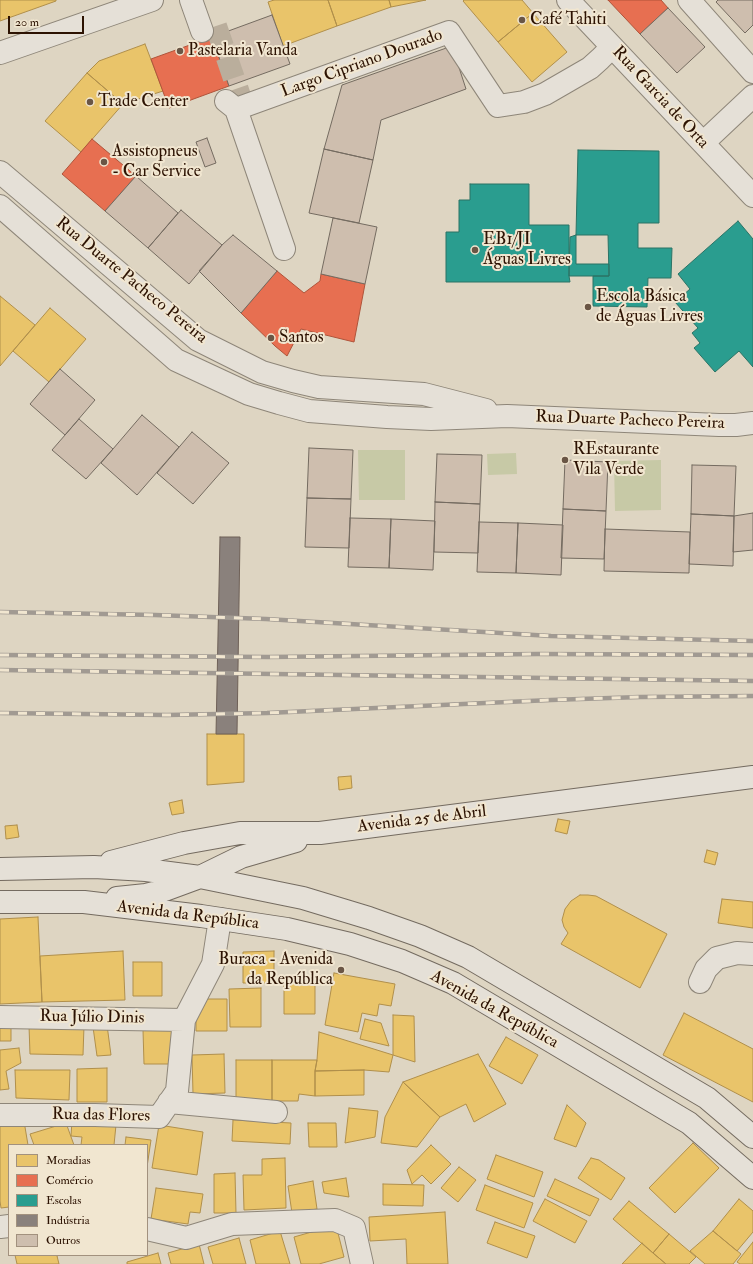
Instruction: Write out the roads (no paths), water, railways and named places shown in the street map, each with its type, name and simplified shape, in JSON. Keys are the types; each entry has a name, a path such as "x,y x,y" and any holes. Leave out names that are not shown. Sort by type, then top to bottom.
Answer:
{"street":[{"path":"4,55 100,9 152,0"},
{"path":"191,0 209,28 207,0"},
{"path":"689,0 753,72"},
{"name":"Rua Garcia de Orta","path":"571,1 612,47 753,196"},
{"name":"Largo Cipriano Dourado","path":"284,249 234,102 449,32 498,106 524,102 545,94 590,68 612,47"},
{"path":"703,143 753,96"},
{"name":"Rua Duarte Pacheco Pereira","path":"0,172 198,340 262,372 319,387 424,394 507,416"},
{"name":"Rua Duarte Pacheco Pereira","path":"0,206 176,360 250,394 279,403 309,411 431,419 507,416 719,425 753,423"},
{"name":"Avenida 25 de Abril","path":"94,867 184,842 240,833 320,833 753,777"},
{"path":"0,902 84,902 162,891 200,877 241,857 320,833"},
{"path":"0,869 94,867"},
{"name":"Avenida da República","path":"94,867 146,870 200,877 303,898 369,918 420,936 468,958 707,1098 753,1137"},
{"name":"Avenida da República","path":"84,902 287,929 350,944 402,961 453,983 689,1123 753,1178"},
{"name":"Rua das Flores","path":"0,1115 159,1117 177,1091 184,1020 213,964 220,919"},
{"path":"700,982 706,969 717,958 738,953 753,954"},
{"name":"Rua Júlio Dinis","path":"0,1017 184,1020"},
{"path":"169,1102 276,1112"},
{"path":"148,1229 186,1238 232,1224 335,1220 354,1228 362,1264"}],"tunnel":[{"path":"216,26 240,96"}],"railway":[{"path":"0,612 266,619 551,636 753,641"},
{"path":"0,655 268,657 538,654 753,655"},
{"path":"0,670 753,681"},
{"path":"0,713 167,715 267,713 551,700 640,697 753,696"}],"place":[{"name":"Café Tahiti","path":"522,20"},
{"name":"Pastelaria Vanda","path":"180,51"},
{"name":"Trade Center","path":"90,102"},
{"name":"Assistopneus - Car Service","path":"104,162"},
{"name":"EB1/JI Águas Livres","path":"475,250"},
{"name":"Escola Básica de Águas Livres","path":"588,307"},
{"name":"Santos","path":"271,338"},
{"name":"REstaurante Vila Verde","path":"565,460"},
{"name":"Buraca - Avenida da República","path":"341,970"}]}
